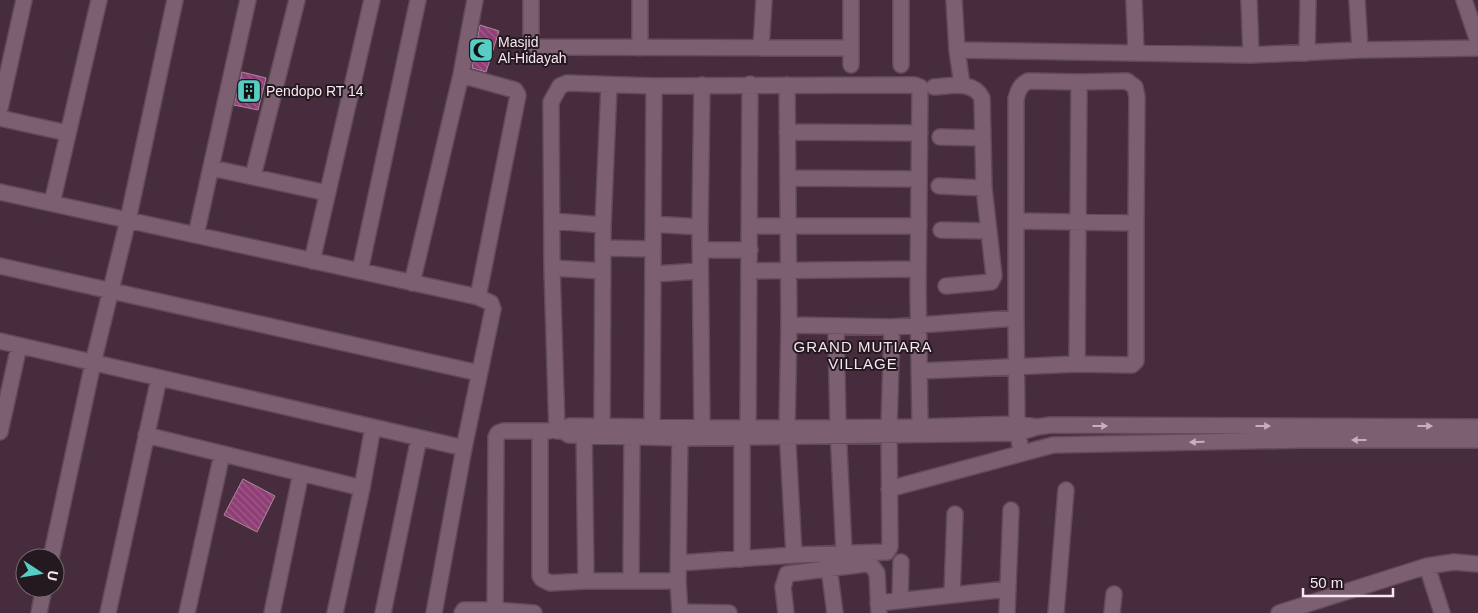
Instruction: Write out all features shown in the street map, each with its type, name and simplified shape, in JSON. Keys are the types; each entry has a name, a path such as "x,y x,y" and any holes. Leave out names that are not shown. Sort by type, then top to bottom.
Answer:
{"street":[{"path":"0,108 24,0"},
{"path":"52,203 99,0"},
{"path":"53,548 93,363 128,220 175,0"},
{"path":"196,235 248,0"},
{"path":"253,176 297,0"},
{"path":"312,261 372,0"},
{"path":"360,270 418,0"},
{"path":"412,283 461,75 475,0"},
{"path":"530,0 532,42 539,47 851,48"},
{"path":"640,0 640,48"},
{"path":"761,48 764,0"},
{"path":"851,0 851,65"},
{"path":"900,0 901,66"},
{"path":"954,0 957,50 962,85"},
{"path":"1134,0 1136,52"},
{"path":"1249,0 1251,55"},
{"path":"1307,53 1308,0"},
{"path":"1358,0 1360,50"},
{"path":"1464,0 1478,42"},
{"path":"957,50 1251,55 1360,50 1478,48"},
{"path":"461,75 515,90 518,94 478,298"},
{"path":"920,371 1016,366 1077,364 1132,365 1136,361 1137,98 1134,87 1127,81 1028,81 1023,83 1017,94 1016,366 1018,429 1021,453"},
{"path":"1077,364 1079,82"},
{"path":"559,430 552,268 551,102 560,86 567,83 654,86 750,84 918,85 921,88 918,179 920,427"},
{"path":"742,559 744,431 750,271 750,84"},
{"path":"602,426 603,225 609,85"},
{"path":"702,85 700,227 702,428"},
{"path":"786,85 789,325 788,432 794,555"},
{"path":"934,87 962,85 979,92 982,98 984,188 994,280 991,282 946,286"},
{"path":"652,427 654,86"},
{"path":"0,118 67,133"},
{"path":"787,132 920,132"},
{"path":"940,137 982,138"},
{"path":"212,168 327,192"},
{"path":"788,178 918,179"},
{"path":"939,186 984,188"},
{"path":"0,192 360,270 478,298 491,303 493,309 464,448 434,613"},
{"path":"553,221 603,225"},
{"path":"1016,221 1136,223"},
{"path":"653,224 700,227"},
{"path":"750,226 919,226"},
{"path":"941,230 989,230"},
{"path":"603,248 653,249"},
{"path":"700,250 750,250"},
{"path":"0,266 479,373"},
{"path":"552,268 603,271"},
{"path":"750,271 788,272 918,268"},
{"path":"654,274 700,271"},
{"path":"789,325 892,327 1016,318"},
{"path":"836,327 844,553"},
{"path":"679,563 794,555 884,553 889,549 889,432 892,327"},
{"path":"0,342 464,448"},
{"path":"1,423 19,346"},
{"path":"108,613 159,378"},
{"path":"495,611 496,437 498,433 503,431 559,430 570,426 584,431 680,433 744,431"},
{"path":"584,431 602,426 632,432 652,427 680,433 702,428 788,432 889,432 1018,429 1044,426 1478,440"},
{"path":"1044,426 1053,445"},
{"path":"335,613 373,427"},
{"path":"889,432 920,427 1018,429"},
{"path":"889,489 1053,445 1478,427"},
{"path":"540,431 540,576 542,579 550,583 678,581"},
{"path":"584,431 586,581"},
{"path":"631,581 632,432"},
{"path":"680,433 678,581 680,613 729,613"},
{"path":"146,435 362,488"},
{"path":"383,613 420,438"},
{"path":"187,613 222,454"},
{"path":"272,613 301,473"},
{"path":"1056,613 1066,490"},
{"path":"1007,613 1011,510"},
{"path":"952,594 956,514"},
{"path":"900,600 902,562"},
{"path":"1279,613 1427,566 1454,562 1478,564"},
{"path":"786,613 782,587 787,574 865,564 871,565 877,573 879,608 900,600 1008,589"},
{"path":"1427,566 1442,613"},
{"path":"829,568 835,613"},
{"path":"1112,613 1114,594"},
{"path":"39,613 42,598"},
{"path":"462,613 464,610 534,613"}],"building":[{"name":"Masjid Al-Hidayah","path":"480,25 499,31 486,72 472,68"},
{"name":"Pendopo RT 14","path":"242,72 266,78 258,110 234,105"},
{"path":"243,479 275,496 257,532 224,515"}],"place":[{"name":"Masjid Al-Hidayah","path":"481,50"},
{"name":"Pendopo RT 14","path":"249,91"}],"district":[{"name":"GRAND MUTIARA VILLAGE","path":"863,356"}]}
